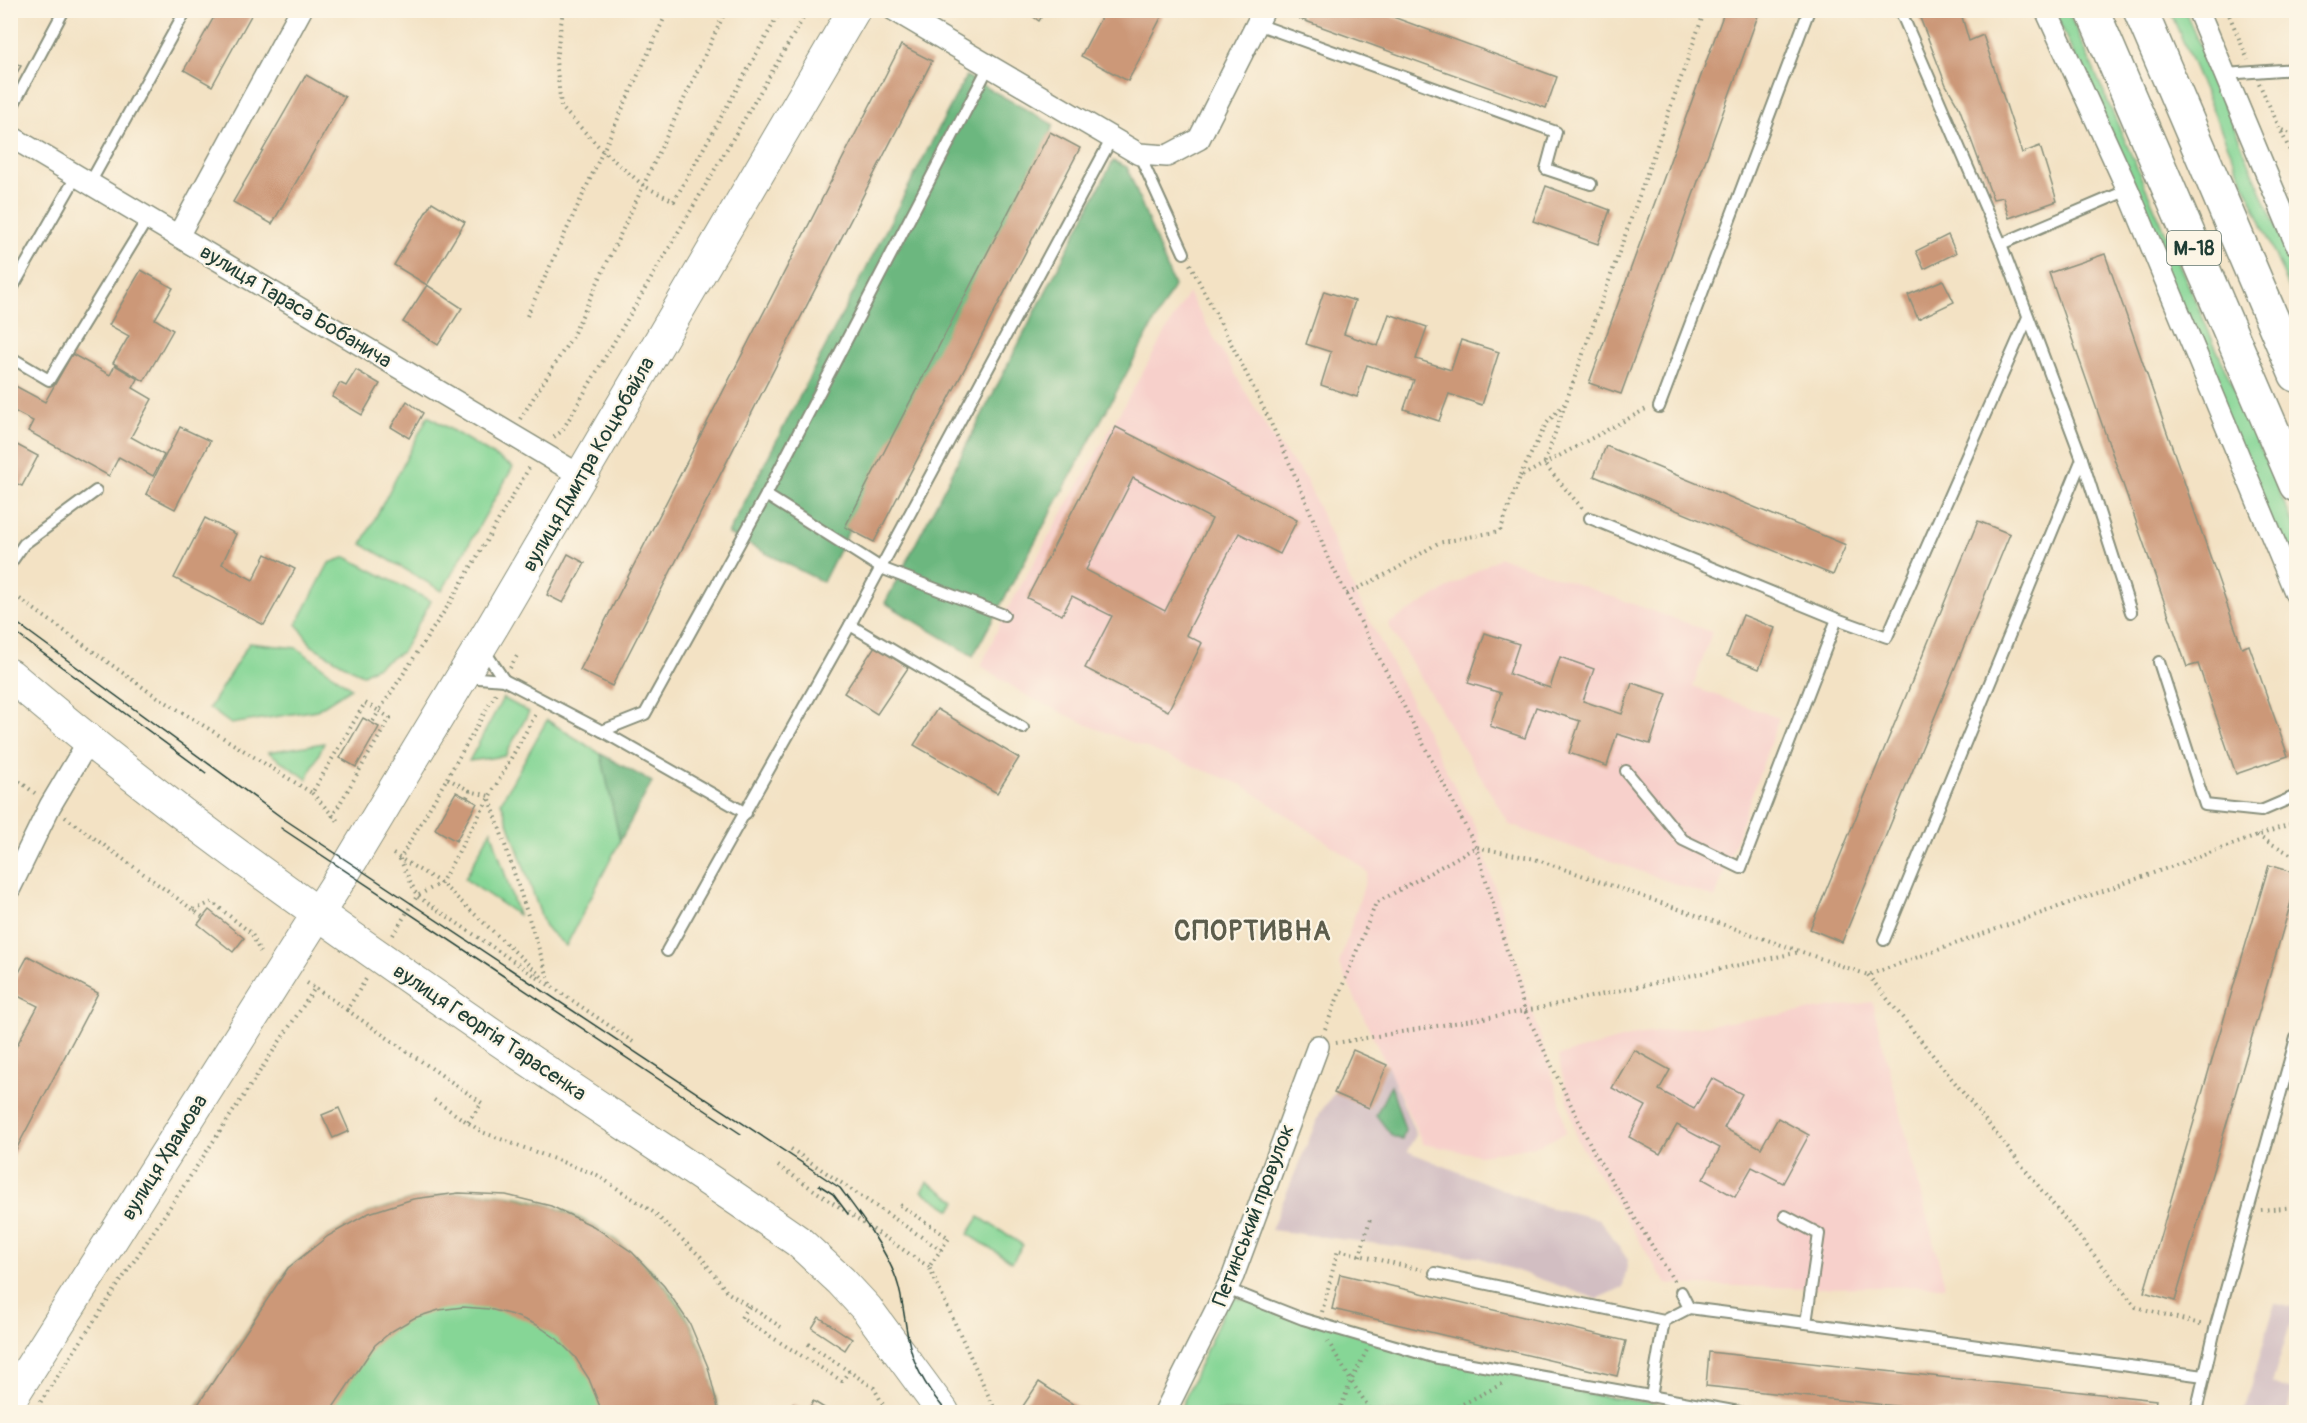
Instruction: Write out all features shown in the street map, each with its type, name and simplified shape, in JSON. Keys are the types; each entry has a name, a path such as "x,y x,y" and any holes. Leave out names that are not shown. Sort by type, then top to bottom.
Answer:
{"main road":[{"name":"вулиця Дмитра Коцюбайла","path":"318,914 481,645 854,10"},
{"name":"М-18","path":"2092,10 2296,485"},
{"name":"М-18","path":"2140,10 2296,375"},
{"name":"вулиця Георгія Тарасенка","path":"10,675 88,742 318,914 799,1242 867,1309 943,1413"},
{"name":"вулиця Храмова","path":"10,1400 318,914"}],"street":[{"path":"178,236 301,10"},
{"path":"894,10 1138,154 1167,156 1199,139 1261,17"},
{"path":"2046,10 2128,190 2296,594"},
{"path":"2198,10 2296,244"},
{"name":"вулиця Тараса Бобанича","path":"10,136 581,476"},
{"path":"10,888 50,806 88,742"},
{"name":"Петинський провулок","path":"1165,1413 1227,1289 1318,1047"}],"lane":[{"path":"10,111 64,10"},
{"path":"10,292 83,179 186,10"},
{"path":"1659,407 1809,10"},
{"path":"1899,10 2001,244 2082,459 2131,612"},
{"path":"1261,17 1556,132 1546,169 1591,184"},
{"path":"602,731 645,714 766,495 989,66"},
{"path":"2225,74 2296,69"},
{"path":"667,951 850,625 1112,138"},
{"path":"1138,154 1184,253"},
{"path":"2001,244 2128,190"},
{"path":"10,357 49,380 148,218"},
{"path":"1590,518 1837,619 1887,637 2028,317"},
{"path":"1884,940 2082,459"},
{"path":"10,564 24,544 96,491"},
{"path":"766,495 881,568 1004,615"},
{"path":"1626,771 1683,840 1741,868 1837,619"},
{"path":"850,625 1023,728"},
{"path":"481,645 504,680"},
{"path":"2159,662 2205,805 2261,811 2296,796"},
{"path":"462,676 504,680 602,731 746,813"},
{"path":"2196,1413 2215,1329 2296,1038"},
{"path":"1785,1216 1819,1234 1806,1323"},
{"path":"1435,1273 1664,1321 1689,1308 2204,1376"},
{"path":"1227,1289 1319,1324 1433,1357 1520,1375 1739,1413"},
{"path":"1681,1292 1689,1308"},
{"path":"1651,1397 1664,1321"}],"path":[{"path":"563,10 556,60 561,107 603,151 644,186 674,201 782,10"},
{"path":"527,315 668,10"},
{"path":"510,435 572,338 726,10"},
{"path":"372,723 451,601 521,484 537,451 562,431 808,10"},
{"path":"1544,464 1705,10"},
{"path":"2282,130 2296,137"},
{"path":"1184,253 1273,424 1312,513 1327,556 1476,847 1526,1011 1595,1154 1681,1292"},
{"path":"1520,477 1646,409 1650,398"},
{"path":"1347,594 1396,569 1438,543 1500,531 1520,477 1546,424 1567,401"},
{"path":"1544,464 1590,518"},
{"path":"11,595 148,691 312,793 338,821"},
{"path":"400,859 518,654"},
{"path":"393,935 417,896 441,884 544,701"},
{"path":"312,793 365,703 390,718 332,817"},
{"path":"10,774 50,806 203,917"},
{"path":"447,778 470,791 489,796"},
{"path":"466,797 470,791"},
{"path":"489,796 551,986"},
{"path":"2257,836 2296,856"},
{"path":"1318,1047 1376,903 1476,847"},
{"path":"393,854 441,884 551,986"},
{"path":"400,859 417,896 636,1044"},
{"path":"194,910 212,902 252,934 260,952"},
{"path":"1318,1047 1526,1011 1801,951"},
{"path":"1868,975 2136,1307 2215,1329"},
{"path":"347,1010 366,979"},
{"path":"307,983 482,1103 468,1122"},
{"path":"34,1413 315,988"},
{"path":"434,1100 482,1132 597,1175 644,1205 702,1257 727,1292 782,1328"},
{"path":"791,1149 941,1250"},
{"path":"778,1166 929,1268 996,1413"},
{"path":"900,1205 949,1238 929,1268"},
{"path":"2248,1210 2296,1208"},
{"path":"1360,1256 1370,1219"},
{"path":"1372,1413 1319,1324 1338,1250 1435,1273"},
{"path":"748,1306 741,1317 842,1381 849,1371"},
{"path":"1340,1413 1351,1381 1373,1340"},
{"path":"808,1344 874,1388 887,1413"},
{"path":"1447,1413 1520,1375"}],"shaded area":[{"path":"1188,293 1269,432 1306,479 1356,594 1477,830 1559,1097 1566,1132 1541,1145 1480,1155 1423,1144 1339,964 1368,873 1352,859 1242,785 1090,726 1027,696 981,666 1004,615"},
{"path":"1500,557 1712,632 1693,687 1779,718 1715,898 1510,825 1388,624"},
{"path":"1872,1002 1945,1286 1807,1288 1666,1284 1577,1139 1558,1056 1636,1035"},
{"path":"1387,1065 1416,1135 1407,1151 1543,1206 1599,1219 1628,1260 1623,1287 1597,1299 1478,1257 1271,1230 1320,1113 1334,1093 1369,1108"},
{"path":"2275,1303 2295,1309 2272,1383 2292,1390 2287,1412 2244,1412"}],"green space":[{"path":"2055,11 2068,11 2296,530 2296,582"},
{"path":"2170,11 2185,11 2296,274 2296,304"},
{"path":"966,76 1054,125 823,582 728,534"},
{"path":"1113,161 1127,167 1174,286 973,656 885,603"},
{"path":"428,416 513,467 442,591 362,544"},
{"path":"346,557 431,601 402,652 362,675 312,646 297,624 329,563"},
{"path":"249,643 297,648 351,688 317,710 231,724 209,708"},
{"path":"503,698 529,712 505,756 469,761"},
{"path":"547,720 601,754 620,841 566,946 545,927 501,802"},
{"path":"324,743 307,779 268,752"},
{"path":"601,754 652,782 620,841"},
{"path":"491,830 518,915 465,879"},
{"path":"1391,1085 1405,1130 1402,1140 1392,1136 1376,1115"},
{"path":"928,1182 957,1201 951,1210 922,1191"},
{"path":"459,1193 505,1195 561,1210 613,1238 637,1257 658,1277 676,1300 691,1325 704,1357 719,1412 193,1412 288,1268 328,1236 369,1213 413,1199"},
{"path":"979,1217 1023,1245 1012,1262 968,1234"},
{"path":"1230,1296 1588,1394 1712,1412 1179,1412"}],"building":[{"path":"218,10 254,10 212,86 184,70"},
{"path":"1024,10 1046,10 1039,21"},
{"path":"1105,10 1165,10 1128,81 1081,56"},
{"path":"1303,10 1374,10 1557,77 1546,108 1300,19"},
{"path":"1725,10 1760,10 1621,394 1589,383"},
{"path":"1917,10 1960,10 1969,41 1983,35 2022,153 2040,146 2057,201 2009,218 2003,197 1993,199 1959,107 1946,85"},
{"path":"901,45 932,61 612,686 580,670"},
{"path":"10,60 21,66 10,84"},
{"path":"306,75 345,97 272,224 233,202"},
{"path":"1050,132 1080,148 874,542 845,527"},
{"path":"1546,186 1610,210 1598,244 1533,221"},
{"path":"432,202 465,222 427,285 394,265"},
{"path":"1948,235 1956,253 1924,269 1916,251"},
{"path":"2105,254 2242,648 2249,645 2288,756 2236,774 2198,664 2187,667 2049,273"},
{"path":"141,270 173,288 155,319 173,330 144,381 113,363 129,336 109,325"},
{"path":"1943,280 1954,302 1918,319 1908,295"},
{"path":"427,285 462,308 438,345 403,322"},
{"path":"1324,291 1355,301 1344,334 1378,346 1389,314 1427,327 1416,359 1451,370 1461,340 1499,352 1482,405 1449,394 1439,421 1404,409 1414,380 1367,365 1357,397 1321,385 1331,352 1306,344"},
{"path":"72,354 110,375 115,365 138,379 133,388 152,399 131,437 164,455 153,476 119,457 109,476 28,431 33,421 10,409 10,383 45,402"},
{"path":"356,370 380,384 362,415 332,397 340,383 346,386"},
{"path":"407,401 423,413 409,438 391,427"},
{"path":"180,427 210,441 175,509 146,494"},
{"path":"1116,427 1297,520 1280,554 1239,533 1186,635 1202,643 1168,711 1085,668 1112,616 1072,596 1062,615 1027,598","holes":["1133,478 1212,519 1165,611 1086,570"]},
{"path":"17,445 38,456 22,486 10,481 10,458"},
{"path":"1606,446 1846,545 1833,575 1594,476"},
{"path":"205,518 236,534 222,564 253,580 266,554 295,569 264,625 174,578"},
{"path":"1978,521 2010,534 1842,942 1810,929"},
{"path":"568,554 585,563 563,603 547,595"},
{"path":"1743,615 1775,628 1759,669 1727,656"},
{"path":"1485,633 1519,644 1509,674 1550,688 1560,657 1594,669 1583,701 1622,714 1632,683 1667,694 1650,744 1617,734 1607,766 1569,753 1580,721 1536,707 1525,738 1490,726 1501,693 1468,683"},
{"path":"875,646 908,668 877,714 844,693"},
{"path":"937,709 1019,758 997,793 914,745"},
{"path":"363,718 379,727 356,767 340,758"},
{"path":"456,792 477,803 456,841 435,829"},
{"path":"2269,865 2296,873 2296,885 2175,1301 2144,1292"},
{"path":"209,910 244,938 233,952 198,924"},
{"path":"28,956 98,993 10,1161 10,1058 38,1006 10,992 10,989"},
{"path":"1353,1050 1387,1065 1369,1108 1334,1093"},
{"path":"1634,1050 1670,1070 1659,1090 1694,1109 1712,1078 1742,1094 1724,1128 1761,1148 1778,1118 1809,1135 1783,1183 1752,1167 1735,1197 1703,1179 1720,1148 1677,1125 1660,1154 1629,1137 1646,1106 1612,1088"},
{"path":"339,1108 349,1131 333,1138 322,1115"},
{"path":"459,1193 506,1195 551,1206 593,1226 632,1252 664,1286 690,1324 708,1367 719,1412 602,1412 589,1379 575,1357 557,1339 537,1325 513,1315 489,1309 463,1307 439,1310 414,1318 392,1331 375,1345 330,1412 193,1412 288,1268 328,1236 369,1213 413,1199"},
{"path":"1340,1274 1626,1341 1617,1376 1332,1309"},
{"path":"819,1317 852,1339 845,1350 812,1328"},
{"path":"1709,1352 2156,1400 2154,1412 1952,1412 1706,1386"},
{"path":"1039,1382 1085,1412 1019,1412"},
{"path":"813,1401 826,1409 824,1412 808,1411"},
{"path":"793,1404 806,1412 787,1412"}],"tram line":[{"path":"10,618 281,817 840,1188 871,1231 891,1266 899,1287 909,1345 918,1370 926,1385 947,1412"},
{"path":"10,629 206,773"},
{"path":"281,828 741,1134"},
{"path":"819,1185 833,1194 848,1214"}],"district":[{"name":"СПОРТИВНА","path":"1253,931"}]}
